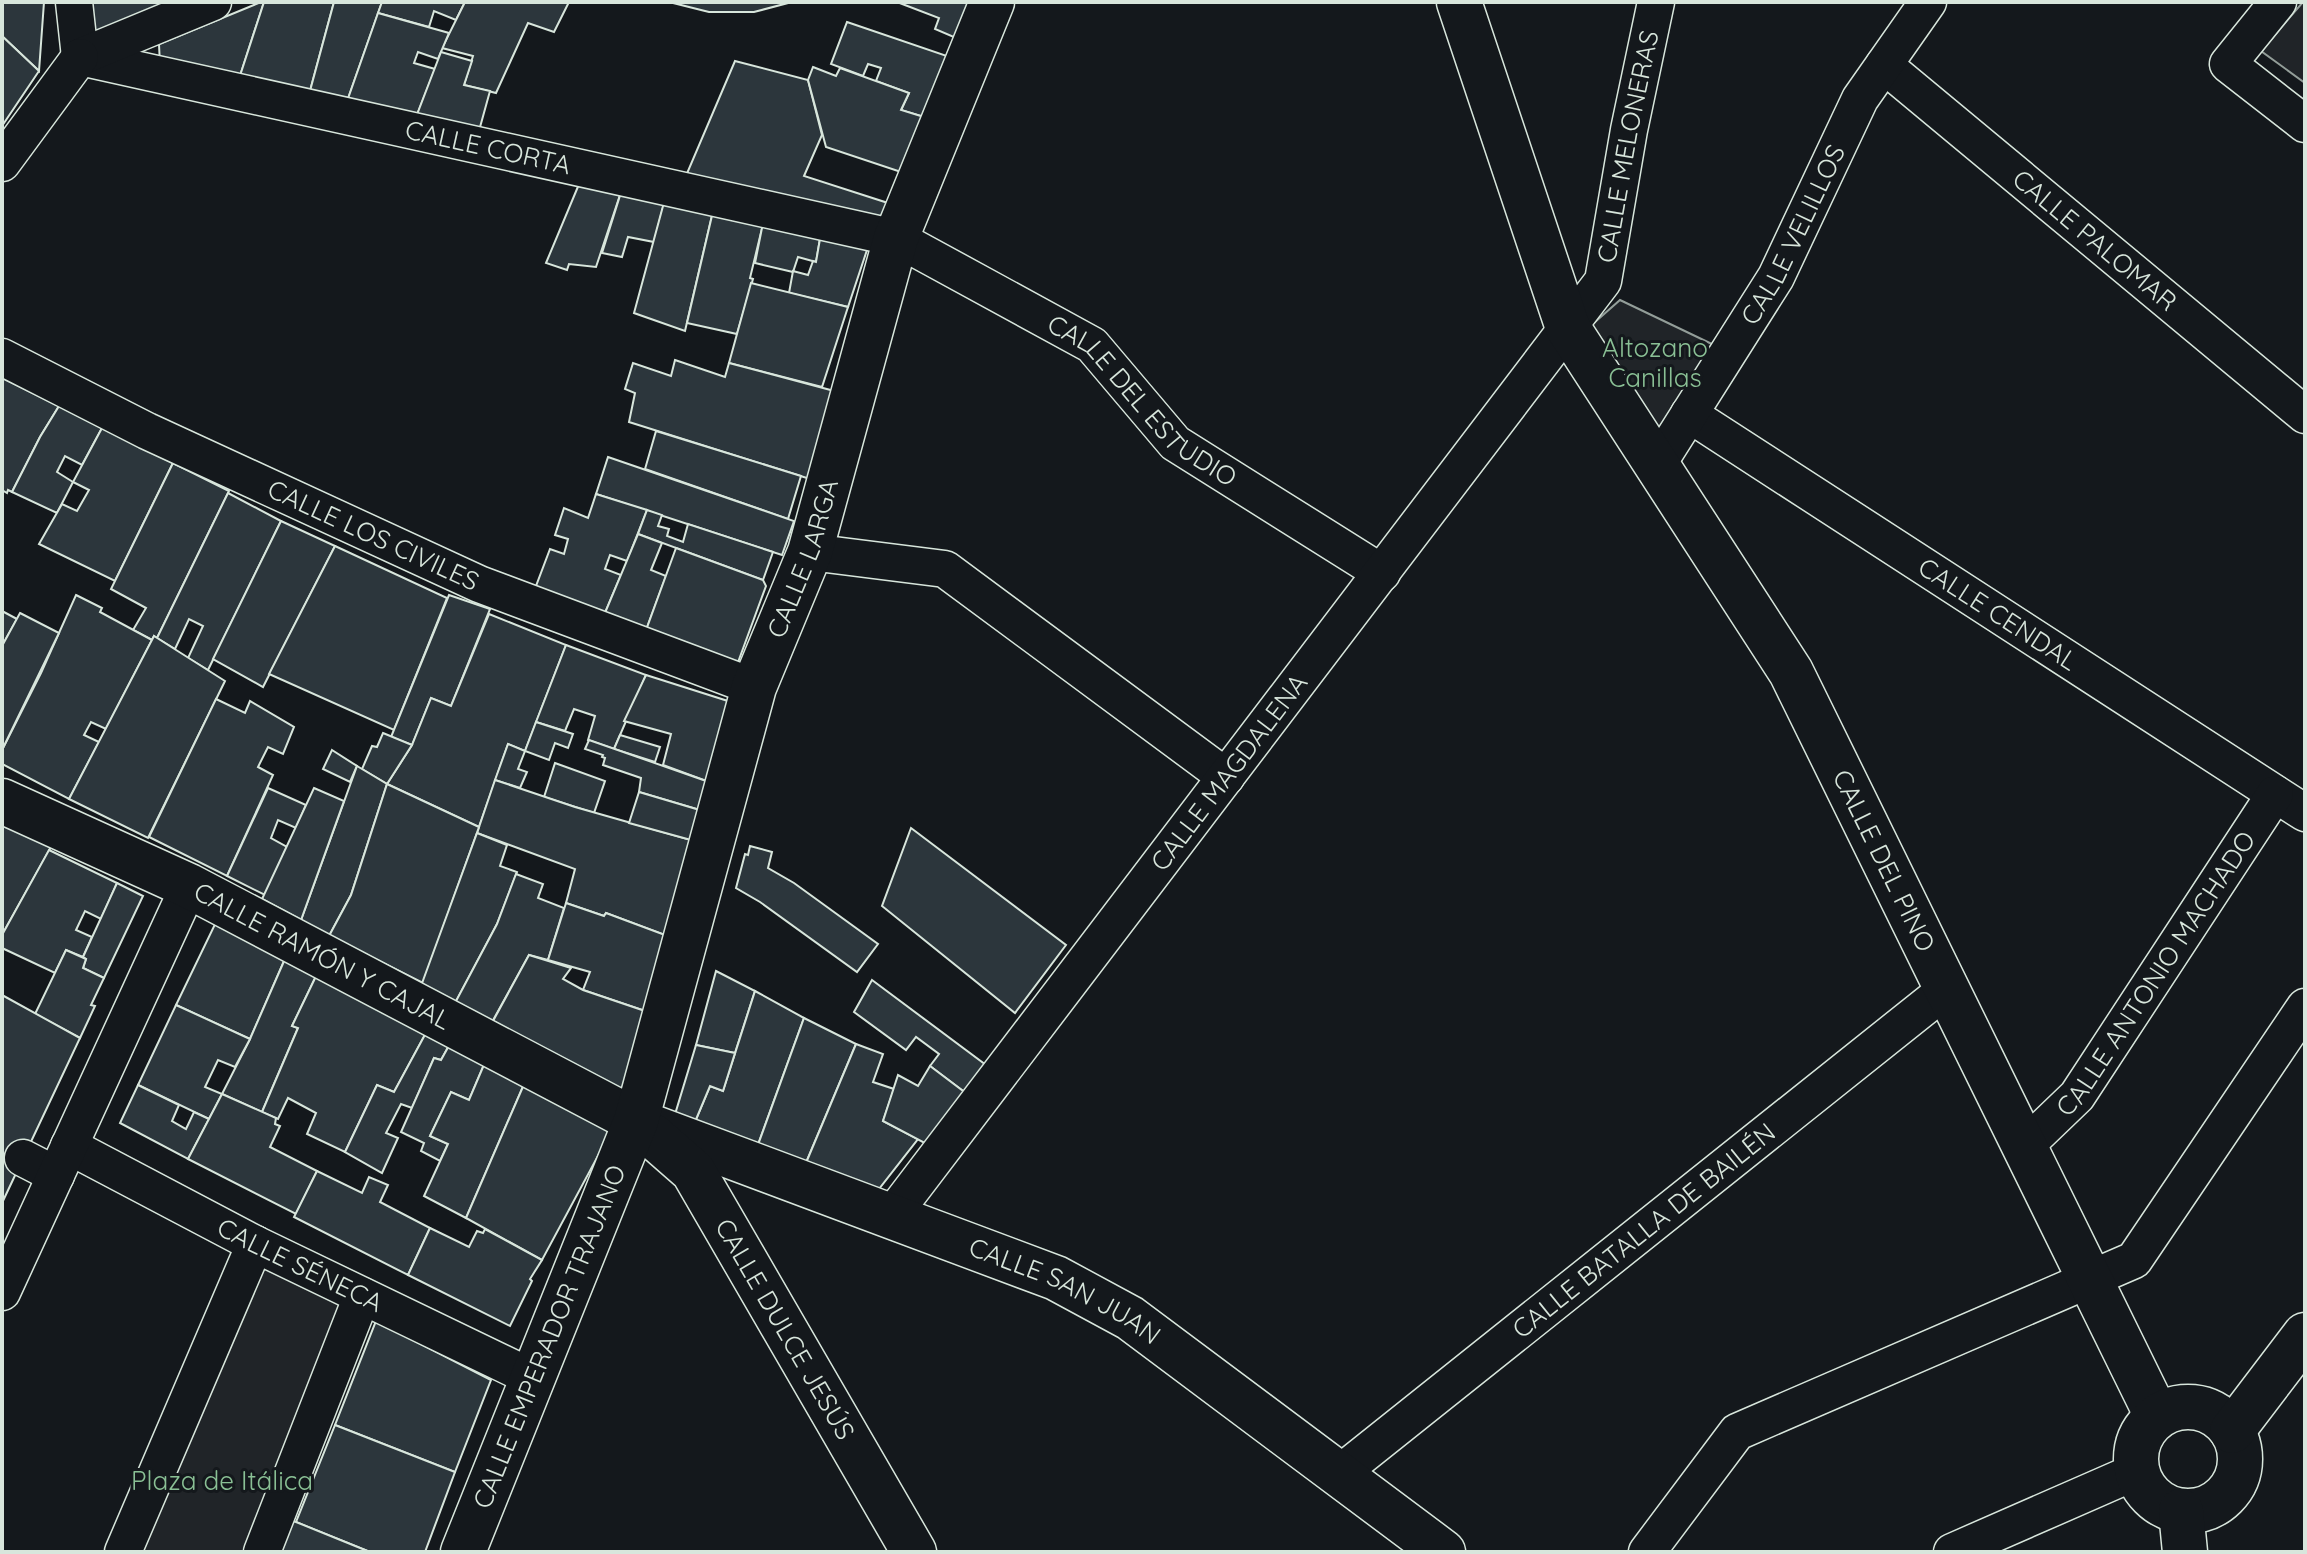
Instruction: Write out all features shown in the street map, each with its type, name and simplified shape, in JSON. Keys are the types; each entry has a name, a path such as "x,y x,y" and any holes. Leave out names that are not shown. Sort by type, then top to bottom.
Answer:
{"street":[{"path":"74,2 80,57"},
{"path":"2,163 80,57 213,2"},
{"name":"CALLE LARGA","path":"636,1121 754,687 810,552 896,238 992,2"},
{"name":"CALLE DEL PINO","path":"1459,2 1568,328 1791,672 2092,1278 2157,1416"},
{"name":"CALLE MELONERAS","path":"1568,328 1603,281 1629,130 1656,2"},
{"name":"CALLE VELILLOS","path":"1657,465 1776,277 1860,99 1928,2"},
{"path":"2278,2 2228,64 2305,124"},
{"name":"CALLE CORTA","path":"80,57 896,238"},
{"name":"CALLE PALOMAR","path":"1884,65 2305,415"},
{"name":"CALLE DEL ESTUDIO","path":"896,238 1092,345 1175,443 1382,573"},
{"name":"CALLE MAGDALENA","path":"890,1218 1568,328"},
{"name":"CALLE LOS CIVILES","path":"2,357 147,431 479,584 754,687"},
{"name":"CALLE CENDAL","path":"1689,414 2290,804"},
{"path":"810,552 945,569 1226,777"},
{"name":"CALLE RAMÓN Y CAJAL","path":"2,801 189,886 636,1121"},
{"name":"CALLE ANTONIO MACHADO","path":"2026,1145 2077,1096 2290,804"},
{"path":"2,1292 189,886"},
{"name":"CALLE BATALLA DE BAILÉN","path":"1339,1474 1948,988"},
{"path":"1647,1552 1737,1432 2134,1260 2305,1007"},
{"name":"CALLE SAN JUAN","path":"636,1121 1056,1278 1130,1318 1443,1552"},
{"name":"CALLE EMPERADOR TRAJANO","path":"463,1552 636,1121"},
{"name":"CALLE DULCE JESÚS","path":"636,1121 693,1171 914,1552"},
{"name":"CALLE SÉNECA","path":"23,1158 63,1160 255,1244 533,1378"},
{"path":"123,1552 255,1244"},
{"path":"262,1552 362,1296"},
{"path":"2232,1431 2305,1335"},
{"path":"2189,1406 2206,1409 2221,1418 2232,1431 2239,1447 2240,1464 2231,1487 2213,1505 2197,1511 2183,1531 2166,1507 2152,1498 2143,1486 2135,1456 2139,1440 2157,1416 2189,1406"},
{"path":"1952,1552 2137,1471"}],"green space":[{"path":"2305,2 2305,83 2261,51"},
{"name":"Altozano Canillas","path":"1620,300 1714,345 1657,441 1586,330"},
{"name":"Plaza de Itálica","path":"255,1244 362,1296 262,1552 123,1552"}],"building":[{"path":"2,2 44,2 39,71 2,36"},
{"path":"92,2 194,2 107,42 91,27"},
{"path":"264,2 237,85 160,65 159,44"},
{"path":"264,2 334,2 307,102 237,85"},
{"path":"334,2 382,2 344,110 307,102"},
{"path":"382,2 465,2 456,20 434,11 429,27 378,13"},
{"path":"465,2 569,2 554,32 528,23 496,93 464,85 473,56 442,48"},
{"path":"669,2 792,2 754,12 709,12"},
{"path":"897,2 971,2 956,38 935,29 939,18"},
{"path":"378,13 449,33 438,59 418,52 414,63 435,69 413,125 344,110"},
{"path":"847,22 947,56 924,117 901,110 909,93 876,81 881,68 868,64 863,76 831,64"},
{"path":"2,36 39,71 2,126"},
{"path":"441,52 472,61 464,85 490,91 477,138 413,125"},
{"path":"735,61 808,80 822,135 804,176 891,204 882,230 685,178"},
{"path":"813,67 836,76 840,68 909,93 901,110 924,117 904,173 826,147 808,80"},
{"path":"582,177 623,186 596,267 569,264 567,270 546,263"},
{"path":"623,186 666,196 654,242 628,237 622,257 602,253"},
{"path":"666,195 714,207 685,331 634,313"},
{"path":"714,207 765,216 750,278 753,279 737,334 687,323"},
{"path":"764,218 821,233 816,262 798,257 793,272 755,263"},
{"path":"821,233 869,244 848,307 789,293 793,271 808,275 813,261 816,262"},
{"path":"751,283 848,307 822,387 729,363"},
{"path":"675,360 725,377 729,363 838,392 810,479 629,422 635,393 625,389 633,363 671,376"},
{"path":"2,378 59,406 12,492 8,490 7,493 2,490"},
{"path":"59,406 102,428 82,465 65,456 57,472 73,482 57,513 12,492"},
{"path":"102,428 173,463 115,581 39,544 62,504 77,511 89,490 73,482"},
{"path":"656,431 801,476 788,519 645,469"},
{"path":"608,457 794,521 782,555 596,494"},
{"path":"173,463 229,491 157,638 154,636 152,640 133,630 146,608 111,589"},
{"path":"228,493 281,521 208,670 188,658 203,626 189,619 175,649 157,638"},
{"path":"596,494 647,510 627,561 610,555 605,569 621,575 602,620 533,594 550,549 564,554 568,539 555,535 564,508 588,518"},
{"path":"647,510 662,515 658,526 669,529 667,536 683,542 688,524 773,552 763,580 638,534"},
{"path":"281,521 335,546 263,687 213,659"},
{"path":"638,534 662,543 651,570 666,576 645,633 602,620"},
{"path":"335,546 447,598 394,730 269,674"},
{"path":"676,548 763,580 766,586 737,665 645,633"},
{"path":"76,595 102,608 100,612 152,640 106,729 91,722 84,735 99,742 69,799 2,764 2,750"},
{"path":"449,595 490,609 451,706 431,698 412,745 391,737"},
{"path":"2,611 17,619 2,646"},
{"path":"20,613 59,633 2,750 2,646"},
{"path":"489,614 566,645 525,751 508,744 479,827 387,784 412,745 431,698 451,706"},
{"path":"154,636 225,681 148,838 69,799"},
{"path":"566,645 646,675 614,749 588,740 595,716 574,709 565,731 536,722"},
{"path":"646,675 731,702 709,782 663,765 671,734 624,721"},
{"path":"216,699 245,713 250,701 294,727 283,754 268,747 258,767 273,775 227,876 149,837"},
{"path":"536,722 573,734 568,748 555,743 549,760 525,751"},
{"path":"383,733 412,745 387,784 362,769 372,746 377,747"},
{"path":"620,735 660,747 655,762 614,749"},
{"path":"589,740 709,782 703,811 639,792 641,778 603,765 603,755 585,749"},
{"path":"508,744 525,751 518,769 527,772 520,788 495,780"},
{"path":"332,750 357,766 350,782 323,769"},
{"path":"555,763 605,781 594,813 544,797"},
{"path":"357,766 387,784 351,895 329,936 301,920"},
{"path":"495,780 575,807 691,840 665,935 606,913 604,916 566,903 575,869 477,833"},
{"path":"387,784 479,827 423,983 329,936 351,895"},
{"path":"268,788 306,805 296,828 278,820 271,838 287,847 265,895 227,876"},
{"path":"314,788 344,801 301,920 262,899"},
{"path":"639,792 703,811 691,840 629,823"},
{"path":"2,822 51,847 2,935"},
{"path":"911,828 1066,945 1015,1013 882,906"},
{"path":"477,833 507,845 500,866 517,872 497,924 454,1005 421,986"},
{"path":"750,846 772,852 768,868 794,883 878,944 857,972 736,888"},
{"path":"49,850 117,883 101,919 85,911 76,930 92,937 83,957 66,950 55,973 2,948 2,935"},
{"path":"516,874 543,884 538,898 564,908 548,960 529,955 491,1024 455,1003 497,924"},
{"path":"117,883 143,896 104,978 83,968 86,959 83,957"},
{"path":"566,903 604,916 606,913 665,935 645,1011 583,990 590,972 548,960"},
{"path":"218,918 288,952 250,1039 176,1005"},
{"path":"66,950 86,959 83,968 104,978 80,1038 35,1014"},
{"path":"288,952 319,970 292,1026 298,1028 262,1112 222,1094"},
{"path":"529,955 571,968 563,979 583,990 645,1011 622,1092 493,1021"},
{"path":"319,970 427,1031 394,1092 377,1085 345,1152 307,1134 316,1113 288,1098 278,1119 262,1112 298,1028 292,1026"},
{"path":"716,971 755,991 735,1053 696,1045"},
{"path":"872,980 990,1068 971,1097 930,1066 939,1054 916,1037 906,1050 854,1012"},
{"path":"755,991 804,1018 755,1153 692,1129 710,1086 723,1091"},
{"path":"2,995 80,1038 2,1203"},
{"path":"176,1005 250,1039 235,1067 218,1060 205,1087 222,1094 209,1119 138,1085"},
{"path":"804,1018 856,1044 803,1170 755,1153"},
{"path":"427,1031 451,1042 441,1060 434,1058 412,1108 401,1104 386,1133 398,1138 382,1173 345,1152 377,1085 394,1092"},
{"path":"451,1042 486,1060 469,1100 451,1092 430,1136 448,1144 440,1161 421,1151 424,1143 401,1132 434,1058 441,1060"},
{"path":"856,1044 883,1054 873,1082 894,1089 883,1121 918,1139 875,1194 803,1170"},
{"path":"696,1045 735,1053 723,1091 710,1086 692,1129 673,1121"},
{"path":"486,1060 525,1082 466,1218 424,1196 448,1144 430,1136 451,1092 469,1100"},
{"path":"930,1066 971,1097 936,1149 883,1121 898,1075 918,1086"},
{"path":"525,1082 613,1128 542,1260 466,1218"},
{"path":"138,1085 179,1105 172,1121 186,1129 194,1112 209,1119 188,1159 120,1123"},
{"path":"222,1094 276,1118 275,1124 280,1126 270,1147 317,1171 296,1214 188,1159"},
{"path":"317,1171 362,1193 369,1177 388,1185 380,1202 430,1228 408,1275 294,1217"},
{"path":"430,1228 469,1247 477,1231 483,1233 485,1229 542,1260 530,1279 532,1281 510,1326 408,1275"},
{"path":"376,1321 491,1380 455,1472 335,1425"},
{"path":"335,1425 455,1472 425,1552 370,1552 296,1522"},
{"path":"284,1518 296,1522 370,1552 271,1552"}]}
